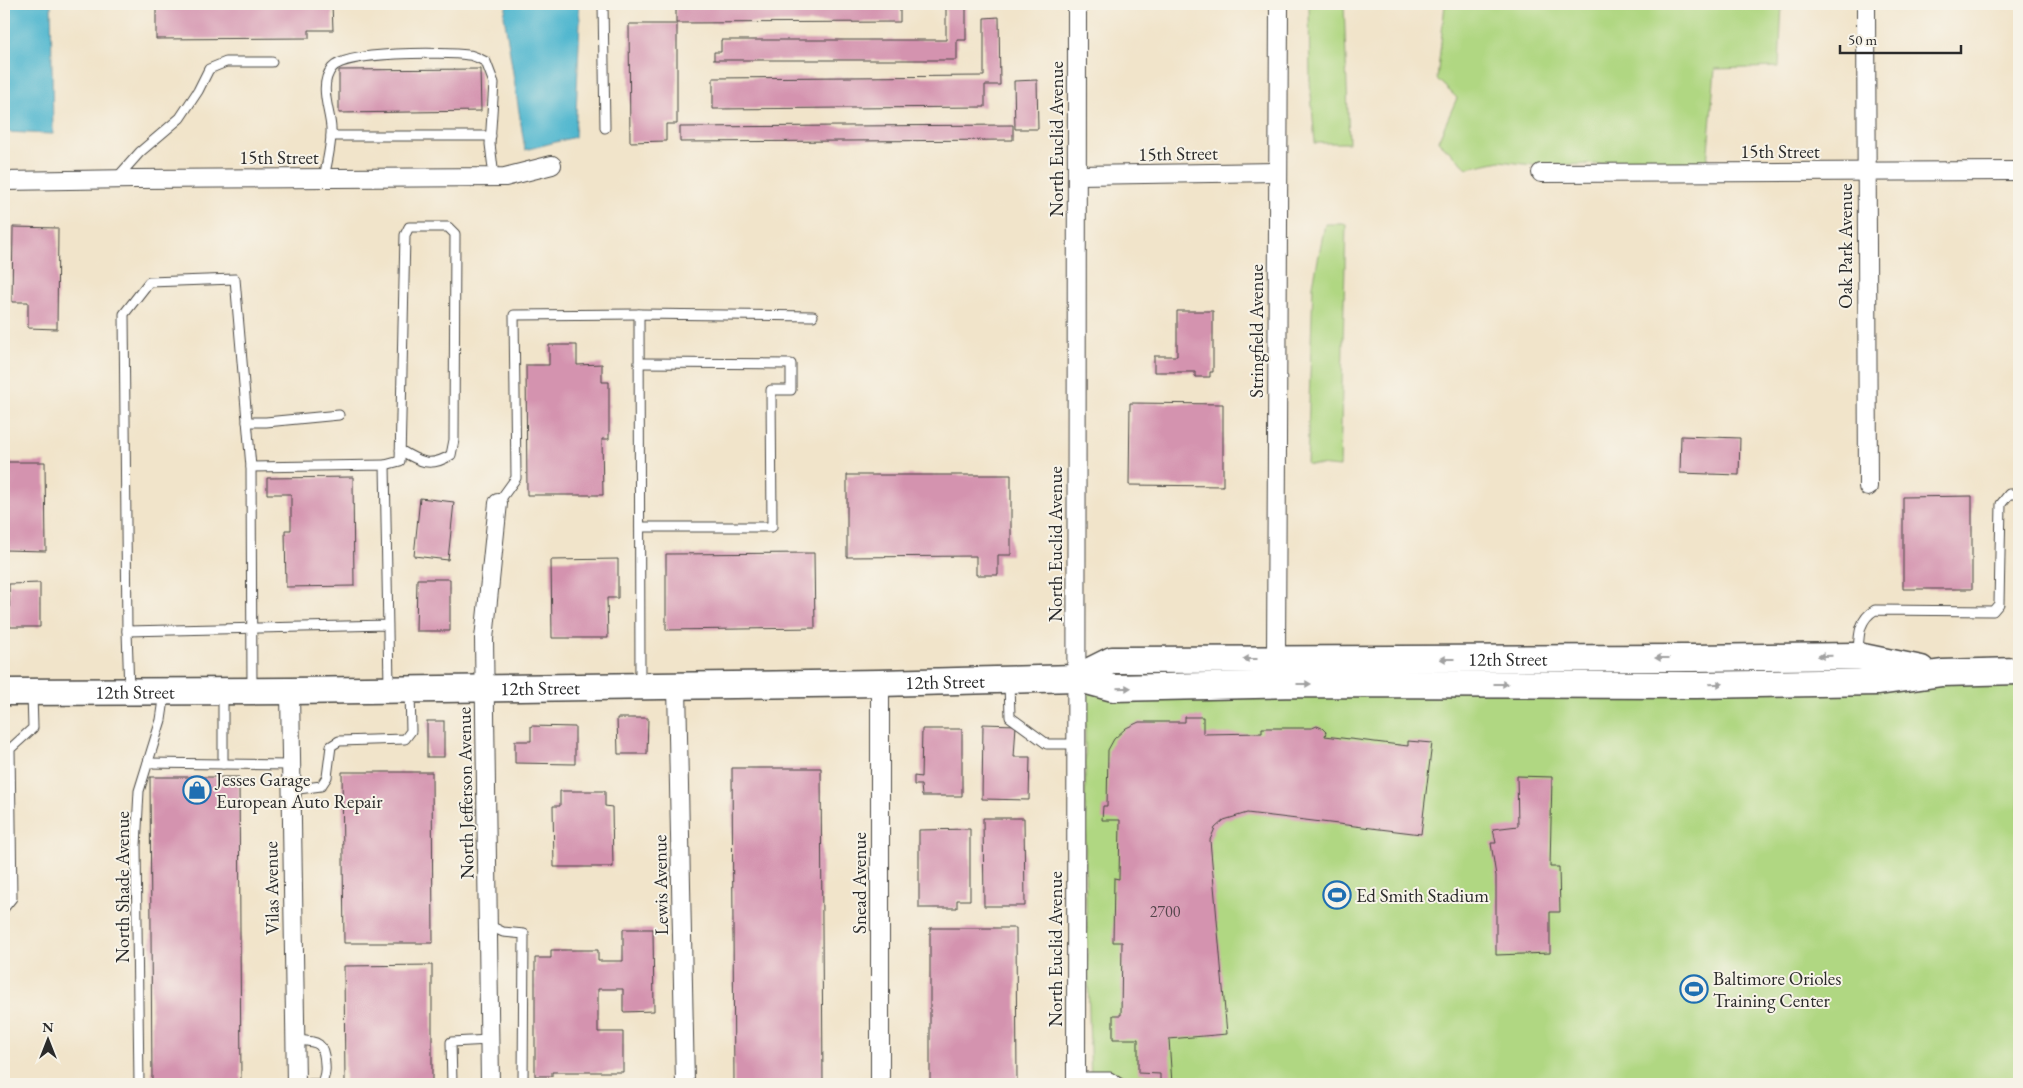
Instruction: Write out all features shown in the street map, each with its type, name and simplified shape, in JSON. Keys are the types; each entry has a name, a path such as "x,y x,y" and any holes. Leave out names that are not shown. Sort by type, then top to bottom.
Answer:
{"street":[{"name":"North Euclid Avenue","path":"1076,1081 1077,4"},
{"name":"Stringfield Avenue","path":"1276,659 1279,4"},
{"name":"Oak Park Avenue","path":"1866,4 1868,487"},
{"name":"15th Street","path":"4,182 505,177 552,166"},
{"name":"15th Street","path":"1542,173 2019,171"},
{"name":"15th Street","path":"1078,175 1278,172"},
{"name":"North Jefferson Avenue","path":"490,1084 484,639 498,503"},
{"name":"12th Street","path":"1076,678 1112,660 1692,658 1942,673 2019,671"},
{"name":"12th Street","path":"4,692 165,693 485,689 1076,678 1113,688 1296,684 1696,684 1859,669"},
{"name":"Snead Avenue","path":"880,683 880,1084"},
{"name":"Lewis Avenue","path":"677,686 685,1084"},
{"name":"Vilas Avenue","path":"290,691 296,1084"}],"lane":[{"path":"604,4 605,128"},
{"path":"324,178 332,129 325,98 327,82 332,68 344,60 382,54 470,55 486,62 494,83 490,144 494,177"},
{"path":"116,180 140,152 180,118 210,69 226,62 272,62"},
{"path":"331,136 491,136"},
{"path":"251,467 385,465 400,461 400,450 405,235 409,227 448,227 455,234 454,440 451,455 439,462 430,463 415,459 400,450"},
{"path":"129,692 124,314 149,282 235,279 251,467 252,692"},
{"path":"639,314 640,686"},
{"path":"498,503 516,478 514,315 813,316"},
{"path":"639,363 791,364 791,390 771,390 772,527 640,527"},
{"path":"247,422 339,416"},
{"path":"291,790 321,786 327,777 331,746 339,741 405,739 411,731 400,690 388,625 385,465"},
{"path":"1859,669 1860,627 1868,614 1875,610 1994,611 1999,604 2001,504 2009,494 2019,494"},
{"path":"128,631 388,625"},
{"path":"1009,679 1010,717 1047,744 1076,744"},
{"path":"222,691 223,764"},
{"path":"4,908 12,898 7,749 33,728 32,692"},
{"name":"North Shade Avenue","path":"139,1084 136,846 139,792 161,720 165,693"},
{"path":"148,763 290,764"},
{"path":"488,925 503,932 524,934 523,1084"},
{"path":"295,1040 314,1042 325,1051 325,1077 321,1084 309,1084"},
{"path":"452,1084 451,1042 490,1040"},
{"path":"1076,1081 1110,1077 1121,1084"}],"green space":[{"path":"1309,4 1344,4 1349,143 1315,143 1310,82"},
{"path":"1445,4 1782,4 1779,67 1715,69 1707,163 1533,165 1500,161 1467,168 1438,141 1457,98 1437,79"},
{"path":"1325,224 1346,224 1340,467 1307,464 1313,285"},
{"path":"2019,680 2019,1084 1091,1084 1085,871 1085,690"}],"water":[{"path":"4,4 51,4 53,134 4,132"},
{"path":"507,4 578,4 580,20 575,137 525,150 504,15"}],"building":[{"path":"156,4 332,4 333,30 309,30 309,38 156,39"},
{"path":"629,4 929,4 929,7 900,7 900,22 676,23 676,8 629,8"},
{"path":"946,4 966,4 966,40 957,40 957,60 714,60 714,52 721,52 721,40 946,40"},
{"path":"999,17 1000,85 985,85 985,107 713,109 713,78 984,76 984,18"},
{"path":"629,24 677,24 677,124 666,124 666,141 630,142"},
{"path":"480,69 481,111 339,113 339,70"},
{"path":"1037,80 1038,129 1015,129 1014,81"},
{"path":"1013,125 1013,140 680,142 680,127"},
{"path":"13,227 58,228 57,329 28,328 28,302 12,302"},
{"path":"1177,311 1213,311 1213,372 1210,372 1210,377 1195,377 1195,372 1154,372 1154,356 1177,356"},
{"path":"549,345 577,345 577,365 602,364 602,382 609,382 609,439 602,439 603,495 527,495 526,365 549,365"},
{"path":"1130,403 1223,404 1223,486 1129,485"},
{"path":"1681,436 1740,438 1739,475 1680,473"},
{"path":"4,462 45,462 46,551 4,550"},
{"path":"847,475 1011,475 1011,555 998,555 998,575 976,575 976,556 847,557"},
{"path":"353,477 354,586 286,587 285,530 291,530 291,494 267,494 267,478"},
{"path":"1972,496 1972,589 1903,589 1903,497"},
{"path":"420,498 454,502 448,560 414,556"},
{"path":"814,553 815,628 666,630 666,554"},
{"path":"618,559 618,598 607,598 608,638 552,638 551,560"},
{"path":"417,579 450,579 450,631 416,631"},
{"path":"40,583 40,627 10,627 9,584"},
{"path":"1185,717 1203,717 1203,734 1262,733 1262,728 1312,728 1317,726 1326,732 1325,736 1408,746 1408,741 1432,743 1421,834 1247,813 1224,820 1215,828 1210,840 1227,1034 1169,1039 1172,1084 1160,1084 1160,1074 1138,1073 1138,1039 1113,1039 1113,1015 1121,1015 1122,942 1113,942 1114,878 1119,879 1120,820 1102,820 1103,806 1107,806 1108,750 1114,739 1126,728 1139,722 1185,722"},
{"path":"617,718 648,718 647,754 618,754"},
{"path":"427,721 444,721 444,757 427,757"},
{"path":"983,724 1016,725 1014,757 1030,757 1029,800 982,799"},
{"path":"531,726 575,727 575,764 515,763 515,741 531,741"},
{"path":"922,729 962,729 962,796 922,796 921,785 914,785 914,776 921,777"},
{"path":"732,768 821,768 823,1084 734,1084"},
{"path":"342,772 432,772 433,943 344,943"},
{"path":"1517,776 1552,777 1550,867 1559,867 1560,912 1550,912 1550,953 1496,955 1496,876 1491,843 1496,843 1493,829 1518,826"},
{"path":"150,777 239,777 241,1083 152,1084"},
{"path":"560,791 605,791 605,806 612,807 613,867 554,867 553,806 560,806"},
{"path":"983,818 1024,818 1025,906 984,906"},
{"path":"970,829 970,900 957,900 957,908 919,908 919,830"},
{"path":"930,928 1016,928 1017,1084 930,1084"},
{"path":"623,929 653,929 654,1011 623,1012 623,989 598,989 598,1032 623,1032 623,1072 552,1072 552,1076 535,1076 535,958 551,958 551,950 598,950 598,961 623,961"},
{"path":"432,965 432,1084 345,1084 344,966"}],"place":[{"name":"Jesses Garage European Auto Repair","path":"197,790"},
{"name":"Ed Smith Stadium","path":"1337,895"},
{"name":"Baltimore Orioles Training Center","path":"1694,989"}]}
